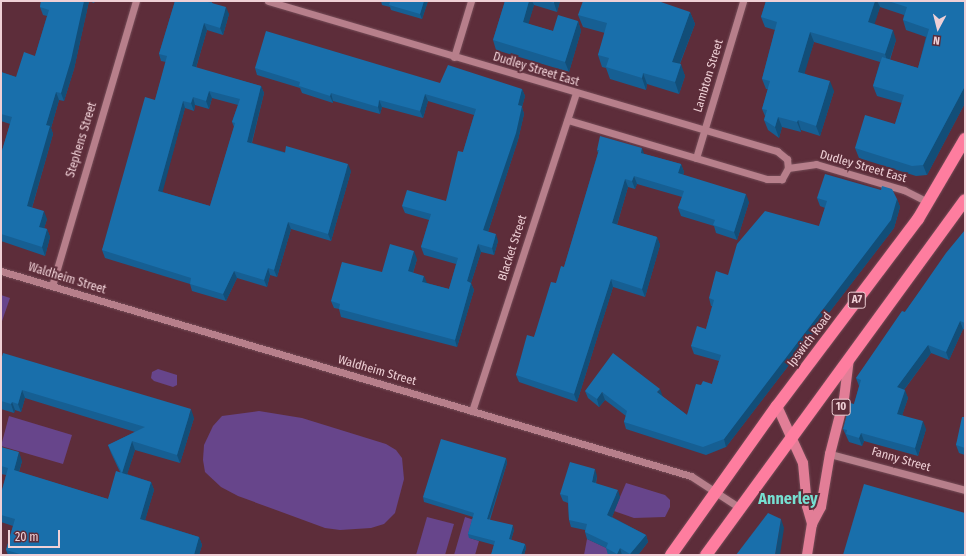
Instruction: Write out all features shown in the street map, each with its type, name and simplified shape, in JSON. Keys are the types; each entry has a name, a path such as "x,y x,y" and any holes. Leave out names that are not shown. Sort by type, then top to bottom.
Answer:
{"highway":[{"name":"Ipswich Road","path":"671,555 777,406 929,203 965,139"},
{"name":"A7","path":"706,555 963,206"}],"main road":[{"name":"10","path":"807,555 812,524 821,507 830,454 844,399 849,360"},
{"name":"10","path":"777,406 803,463 807,506 812,524"}],"street":[{"name":"Stephens Street","path":"52,286 136,1"},
{"name":"Dudley Street East","path":"268,1 777,151 787,159 788,168 816,164 904,190 929,203"},
{"path":"454,57 471,1"},
{"name":"Lambton Street","path":"696,158 743,1"},
{"name":"Blacket Street","path":"472,411 576,93"},
{"path":"568,120 775,181 785,176 788,168"},
{"name":"Waldheim Street","path":"1,271 690,476 717,491 740,508"},
{"name":"Fanny Street","path":"830,454 965,490"}],"shaded area":[{"path":"1,295 10,298 1,324"},
{"path":"158,369 177,375 177,385 173,387 154,381 151,378 152,372"},
{"path":"259,411 302,418 386,444 396,450 402,458 404,479 395,513 384,524 371,528 340,530 325,528 238,496 221,487 205,472 203,460 204,445 213,426 222,416"},
{"path":"9,416 72,435 63,464 1,446"},
{"path":"626,483 665,495 670,500 670,507 665,517 634,518 614,511"},
{"path":"427,517 454,524 445,555 416,555"},
{"path":"465,517 474,520 470,538 479,541 475,555 454,555"},
{"path":"587,539 611,550 608,555 584,555"}],"building":[{"path":"41,1 84,1 71,60 61,93 56,92 46,125 50,126 27,206 44,211 39,227 47,229 42,247 1,234 1,154 12,117 1,114 1,72 16,77 24,52 35,56 49,10 40,7"},
{"path":"175,1 208,1 226,7 220,28 204,23 192,66 261,86 247,142 285,153 286,146 348,164 328,234 288,222 274,270 268,268 264,280 234,271 223,294 190,284 191,278 102,250 145,97 155,100 167,56 159,54","holes":["209,91 240,99 232,122 235,123 210,206 158,191 183,101 191,103 193,97 206,101"]},
{"path":"386,1 424,1 420,14 389,5 390,2"},
{"path":"505,1 529,1 523,22 553,31 558,15 578,21 565,62 493,40"},
{"path":"583,1 658,1 690,12 672,62 681,64 675,82 643,73 642,78 606,67 609,58 598,55 607,23 578,15"},
{"path":"766,1 875,1 868,22 893,30 885,54 810,32 798,72 830,81 816,126 798,120 797,122 778,117 775,127 764,120 767,110 762,109 770,81 762,79 777,22 761,17"},
{"path":"888,1 965,1 965,86 923,165 912,166 855,148 865,115 895,124 904,95 873,86 882,57 918,68 929,29 903,20 907,7"},
{"path":"266,31 440,83 448,65 522,89 518,105 522,106 516,133 483,230 496,234 492,248 478,244 467,281 471,283 455,340 339,309 340,304 331,301 342,262 382,272 390,244 414,251 408,271 424,276 422,282 449,289 458,258 421,247 431,214 402,206 407,190 446,201 458,151 463,152 476,109 425,94 420,111 379,100 378,107 331,93 330,96 299,86 300,82 255,68"},
{"path":"600,136 642,148 641,153 681,164 678,173 746,194 734,232 713,225 715,220 678,208 684,191 634,176 632,181 625,179 612,223 657,237 642,289 611,279 574,394 516,375 527,335 534,337 551,282 556,283 561,266 564,267 599,150 597,150"},
{"path":"825,174 881,190 882,186 892,189 897,199 891,220 724,439 703,447 624,422 627,411 602,392 597,399 585,391 613,353 660,389 657,392 687,415 696,384 701,385 703,381 712,384 721,355 691,346 697,326 706,329 714,300 709,298 716,271 728,275 737,244 765,211 819,226 827,201 817,198"},
{"path":"965,230 965,323 960,321 946,352 928,345 897,387 905,390 897,414 923,421 915,448 861,433 859,438 846,434 847,430 843,429 850,403 854,404 861,380 856,378 902,311 905,312 946,253"},
{"path":"3,353 191,409 177,455 132,441 122,473 108,445 145,427 22,390 18,404 12,402 11,404 1,401 1,360"},
{"path":"962,417 965,417 965,448 956,445"},
{"path":"441,439 506,458 487,519 513,525 509,539 525,544 521,555 491,555 495,541 468,534 474,513 423,497"},
{"path":"1,447 19,452 14,470 108,499 116,471 151,482 140,519 199,537 194,555 23,555 6,550 15,519 1,515 1,494 8,468 1,466"},
{"path":"570,462 595,469 592,482 618,490 607,515 646,535 630,554 620,548 617,554 606,548 608,543 585,532 587,524 569,520 568,496 560,494"},
{"path":"864,484 965,513 965,555 843,555"},
{"path":"768,513 781,519 775,555 736,555"}],"district":[{"name":"Annerley","path":"788,499"}]}
